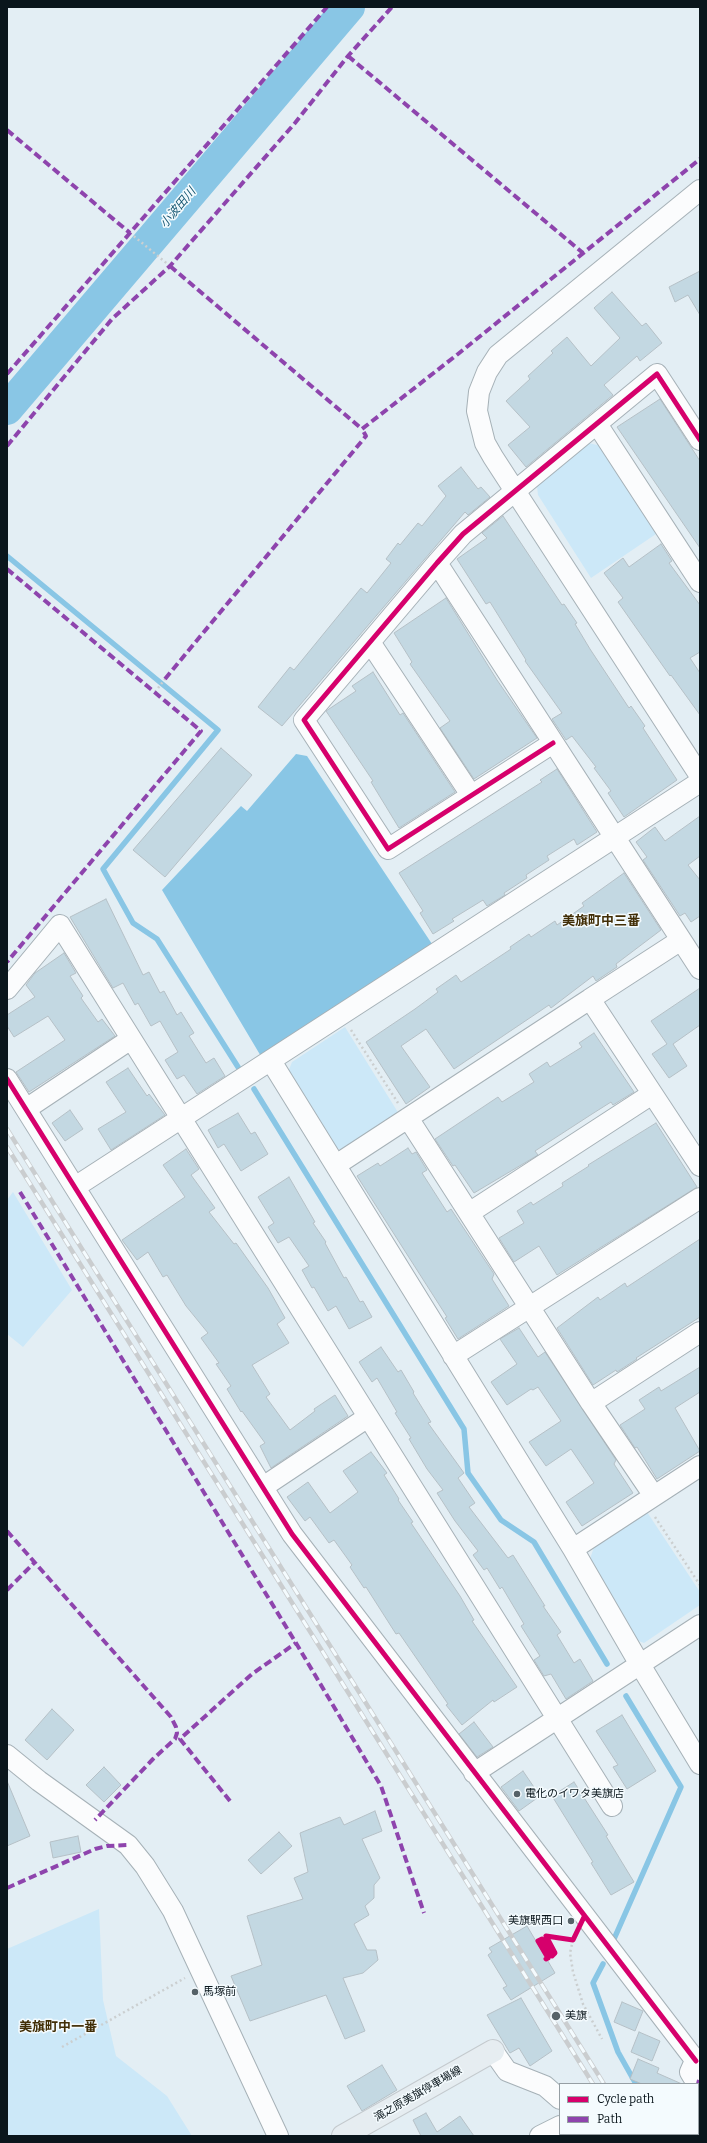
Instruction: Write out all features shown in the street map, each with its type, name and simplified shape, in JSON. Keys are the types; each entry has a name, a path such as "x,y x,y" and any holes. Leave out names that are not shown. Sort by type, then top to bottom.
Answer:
{"main road":[{"name":"滝之原美旗停車場線","path":"343,2136 493,2051"}],"street":[{"path":"700,190 498,355 479,392 477,411 485,443 700,776"},
{"path":"553,743 388,849 304,720 463,534 657,374 700,440"},
{"path":"597,424 700,582"},
{"path":"437,563 700,969"},
{"path":"370,642 471,795"},
{"path":"75,1187 700,782"},
{"path":"7,989 60,925 612,1806"},
{"path":"336,1165 681,940"},
{"path":"590,999 700,1166"},
{"path":"26,1109 131,1039"},
{"path":"271,1061 573,1549 639,1663 693,1736 700,1764"},
{"path":"7,1079 292,1534 699,2068"},
{"path":"469,1213 652,1094"},
{"path":"408,1118 591,1403 649,1499"},
{"path":"453,1356 700,1198"},
{"path":"591,1403 700,1332"},
{"path":"263,1487 368,1417"},
{"path":"573,1549 700,1466"},
{"path":"474,1773 639,1663 700,1625"},
{"path":"7,1755 39,1781 128,1845 145,1866 169,1906 201,1969 278,2136"},
{"path":"493,2051 507,2071 546,2086 559,2098"},
{"path":"540,2136 559,2126"}],"path":[{"path":"130,233 170,266"},
{"path":"155,692 165,679"},
{"path":"347,1023 408,1118"},
{"path":"649,1499 700,1585"},
{"path":"567,1939 573,1940 570,1953 572,1972 583,2004 602,2039"},
{"path":"62,2047 201,1969"}],"shaded area":[{"path":"588,443 602,446 656,534 591,578 538,495 537,486"},
{"path":"345,1027 399,1114 343,1151 335,1147 288,1072 292,1062"},
{"path":"13,1192 72,1290 23,1347 7,1334 7,1200"},
{"path":"647,1512 700,1592 700,1605 644,1643 633,1639 590,1559 594,1547"},
{"path":"99,1909 103,2000 116,2056 167,2096 192,2136 7,2136 7,1949"}],"water":[{"path":"296,754 307,756 434,947 262,1058 162,890 241,806 247,811"}],"building":[{"path":"700,271 700,315 688,295 675,302 669,287"},
{"path":"612,292 642,326 646,323 662,343 640,361 637,356 604,385 613,395 526,467 508,445 530,427 506,401 530,379 528,376 553,353 551,351 567,337 591,366 620,338 594,308"},
{"path":"660,399 700,461 700,548 617,427"},
{"path":"461,467 478,489 481,487 490,497 468,515 465,512 282,726 258,707 290,667 294,670 361,588 367,593 391,563 386,559 398,543 400,545 418,523 422,526 446,496 438,486"},
{"path":"503,516 562,605 564,604 577,623 575,624 590,649 629,708 631,706 645,726 643,728 677,780 624,817 608,793 611,791 594,768 596,767 572,736 566,740 552,719 562,713 525,661 526,660 490,602 486,604 457,559 487,538 482,533"},
{"path":"661,544 672,561 669,563 700,605 700,652 690,658 700,673 700,715 671,675 670,676 618,602 623,598 604,573 623,558 629,567"},
{"path":"446,598 497,680 537,738 474,779 440,728 450,721 410,664 412,662 394,633"},
{"path":"373,672 400,715 403,713 455,792 399,828 371,782 373,781 326,711 356,691 352,686"},
{"path":"221,748 252,775 165,877 133,850"},
{"path":"557,769 597,832 577,845 574,839 547,856 549,860 526,875 527,878 504,893 505,895 487,906 483,900 452,919 454,921 433,934 420,913 423,911 399,873 542,782 540,780"},
{"path":"700,816 700,856 688,865 700,880 700,916 691,922 685,913 680,916 643,860 647,857 636,842 655,827 665,841"},
{"path":"624,873 661,930 616,964 617,967 596,981 593,976 551,1008 549,1005 454,1069 426,1029 401,1046 430,1087 406,1104 366,1042 438,992 436,989 456,975 461,982 511,949 510,947 529,934 531,937 555,921 557,925 584,906 582,903"},
{"path":"106,899 143,975 149,972 160,993 164,991 177,1015 181,1012 194,1033 189,1036 206,1063 214,1058 225,1076 197,1094 184,1075 177,1079 165,1060 178,1052 160,1021 151,1026 138,1003 135,1005 123,983 113,988 70,917"},
{"path":"64,953 76,973 70,976 83,996 81,998 98,1022 102,1019 115,1036 29,1092 16,1072 65,1040 48,1016 14,1037 7,1026 7,1015 35,997 26,985 35,973"},
{"path":"700,988 700,1025 673,1044 687,1066 669,1078 652,1054 667,1044 651,1021"},
{"path":"594,1033 634,1092 613,1105 611,1102 535,1151 538,1155 474,1193 455,1165 453,1166 435,1139 498,1097 502,1102 534,1082 529,1074 547,1062 550,1067 582,1047 579,1043"},
{"path":"128,1068 147,1096 149,1094 165,1115 111,1150 98,1129 126,1112 106,1082"},
{"path":"70,1110 83,1129 65,1141 52,1123"},
{"path":"238,1113 251,1134 255,1132 268,1154 241,1171 224,1144 218,1148 208,1130"},
{"path":"656,1123 697,1187 557,1275 539,1246 514,1262 499,1238 524,1223 517,1211 531,1202 533,1205 563,1186 562,1183 589,1166 588,1165"},
{"path":"408,1148 412,1154 416,1152 427,1170 422,1173 447,1212 451,1209 494,1274 492,1279 509,1306 458,1339 445,1318 447,1317 357,1176 378,1163 380,1166"},
{"path":"186,1149 199,1169 191,1175 215,1208 209,1212 234,1244 236,1243 268,1288 285,1318 277,1324 289,1343 252,1365 270,1394 266,1397 290,1430 315,1411 314,1409 335,1395 348,1416 271,1468 260,1446 265,1443 242,1411 241,1412 227,1389 231,1386 216,1364 219,1363 201,1338 208,1333 186,1306 167,1275 163,1277 148,1252 137,1260 122,1240 185,1197 163,1165"},
{"path":"289,1177 315,1222 313,1223 326,1242 325,1243 344,1278 346,1277 360,1302 363,1301 372,1317 349,1329 336,1306 328,1311 314,1287 312,1288 302,1270 309,1266 289,1237 278,1243 268,1227 274,1223 258,1197"},
{"path":"700,1239 700,1317 617,1372 616,1370 593,1385 557,1328 598,1297 600,1300 625,1283 627,1287"},
{"path":"519,1328 538,1357 545,1352 616,1460 614,1464 633,1493 582,1526 566,1502 594,1483 571,1449 546,1466 529,1442 561,1421 538,1387 533,1390 531,1389 507,1405 491,1382 517,1364 500,1339"},
{"path":"381,1347 398,1372 401,1370 431,1422 428,1423 464,1473 458,1478 475,1503 469,1507 508,1558 513,1555 545,1606 543,1606 561,1632 557,1635 574,1663 580,1659 593,1681 566,1699 551,1674 544,1676 534,1660 540,1656 521,1626 524,1624 502,1587 500,1589 487,1568 484,1570 473,1555 478,1551 455,1521 437,1493 443,1490 427,1469 409,1439 411,1438 395,1413 397,1412 377,1378 372,1382 359,1362"},
{"path":"700,1367 700,1392 675,1408 700,1451 657,1479 637,1447 635,1448 620,1425 645,1409 639,1400 659,1387 661,1391"},
{"path":"371,1452 387,1473 384,1475 399,1499 398,1500 413,1522 411,1523 460,1596 474,1620 472,1621 517,1687 494,1702 493,1700 462,1725 446,1705 448,1704 399,1633 396,1634 366,1587 364,1588 350,1567 352,1565 334,1540 329,1543 310,1517 305,1521 287,1497 308,1482 330,1513 358,1492 343,1471"},
{"path":"52,1709 74,1730 47,1760 25,1740"},
{"path":"622,1715 656,1771 627,1789 613,1767 618,1765 596,1731"},
{"path":"474,1722 493,1747 477,1757 459,1734"},
{"path":"104,1767 121,1785 104,1802 86,1785"},
{"name":"電化のイワタ美旗店","path":"523,1771 540,1796 519,1811 501,1787"},
{"path":"7,1781 30,1836 7,1846"},
{"path":"574,1782 608,1835 606,1836 634,1882 611,1895 591,1863 593,1862 552,1796"},
{"path":"375,1811 382,1831 362,1839 380,1878 374,1885 374,1898 365,1906 369,1915 354,1924 367,1950 376,1950 378,1960 363,1973 343,1978 365,2031 345,2039 326,1995 250,2021 231,1976 262,1965 247,1916 303,1899 294,1878 308,1872 300,1833 340,1817 344,1825"},
{"path":"279,1832 292,1846 261,1874 248,1860"},
{"path":"78,1836 81,1852 53,1858 50,1842"},
{"path":"527,1926 555,1973 511,2000 503,1988 507,1986 488,1955 492,1952 489,1948"},
{"path":"521,1998 552,2051 530,2066 519,2048 510,2053 487,2015"},
{"path":"622,2002 643,2011 635,2031 614,2022"},
{"path":"639,2032 660,2041 652,2061 631,2052"},
{"path":"638,2059 659,2068 657,2073 680,2083 640,2083 630,2079"},
{"path":"382,2065 397,2090 362,2111 347,2086"},
{"path":"426,2113 437,2132 460,2116 474,2136 421,2136 413,2120"}],"waterway":[{"name":"小波田川","path":"7,409 349,7"},
{"path":"7,556 218,730 103,869 133,923 157,939 238,1067"},
{"path":"254,1089 464,1429 468,1473 501,1520 534,1542 607,1664"},
{"path":"614,1939 681,1787 626,1696"},
{"path":"603,1964 593,1983 618,2052 635,2083"}],"railway":[{"path":"7,1129 603,2083"},
{"path":"7,1147 592,2083"}],"marked path":[{"path":"7,374 327,7"},
{"path":"7,446 112,319 170,266 295,123 348,56 392,7"},
{"path":"348,56 583,253"},
{"path":"7,130 130,233"},
{"path":"170,266 362,429 458,354 700,159"},
{"path":"165,679 366,436 362,429"},
{"path":"7,569 201,731 7,962"},
{"path":"20,1192 296,1643 381,1786 424,1913"},
{"path":"7,1531 171,1717 176,1727 177,1733 175,1739 153,1759 95,1820"},
{"path":"7,1590 34,1563"},
{"path":"230,1801 180,1739 252,1674 296,1643"},
{"path":"7,1888 95,1849 107,1846 128,1845"}],"cycle path":[{"path":"553,743 388,849 304,720 463,534 657,374 700,440"},
{"path":"7,1079 292,1534 696,2061"},
{"path":"546,1959 548,1958 538,1941 542,1939 552,1956 555,1953 546,1936 573,1940 584,1917"}],"place":[{"name":"電化のイワタ美旗店","path":"517,1794"},
{"name":"美旗駅西口","path":"571,1921"},
{"name":"馬塚前","path":"195,1992"},
{"name":"美旗","path":"556,2016"}],"district":[{"name":"美旗町中三番","path":"601,921"},
{"name":"美旗町中一番","path":"58,2027"}]}
